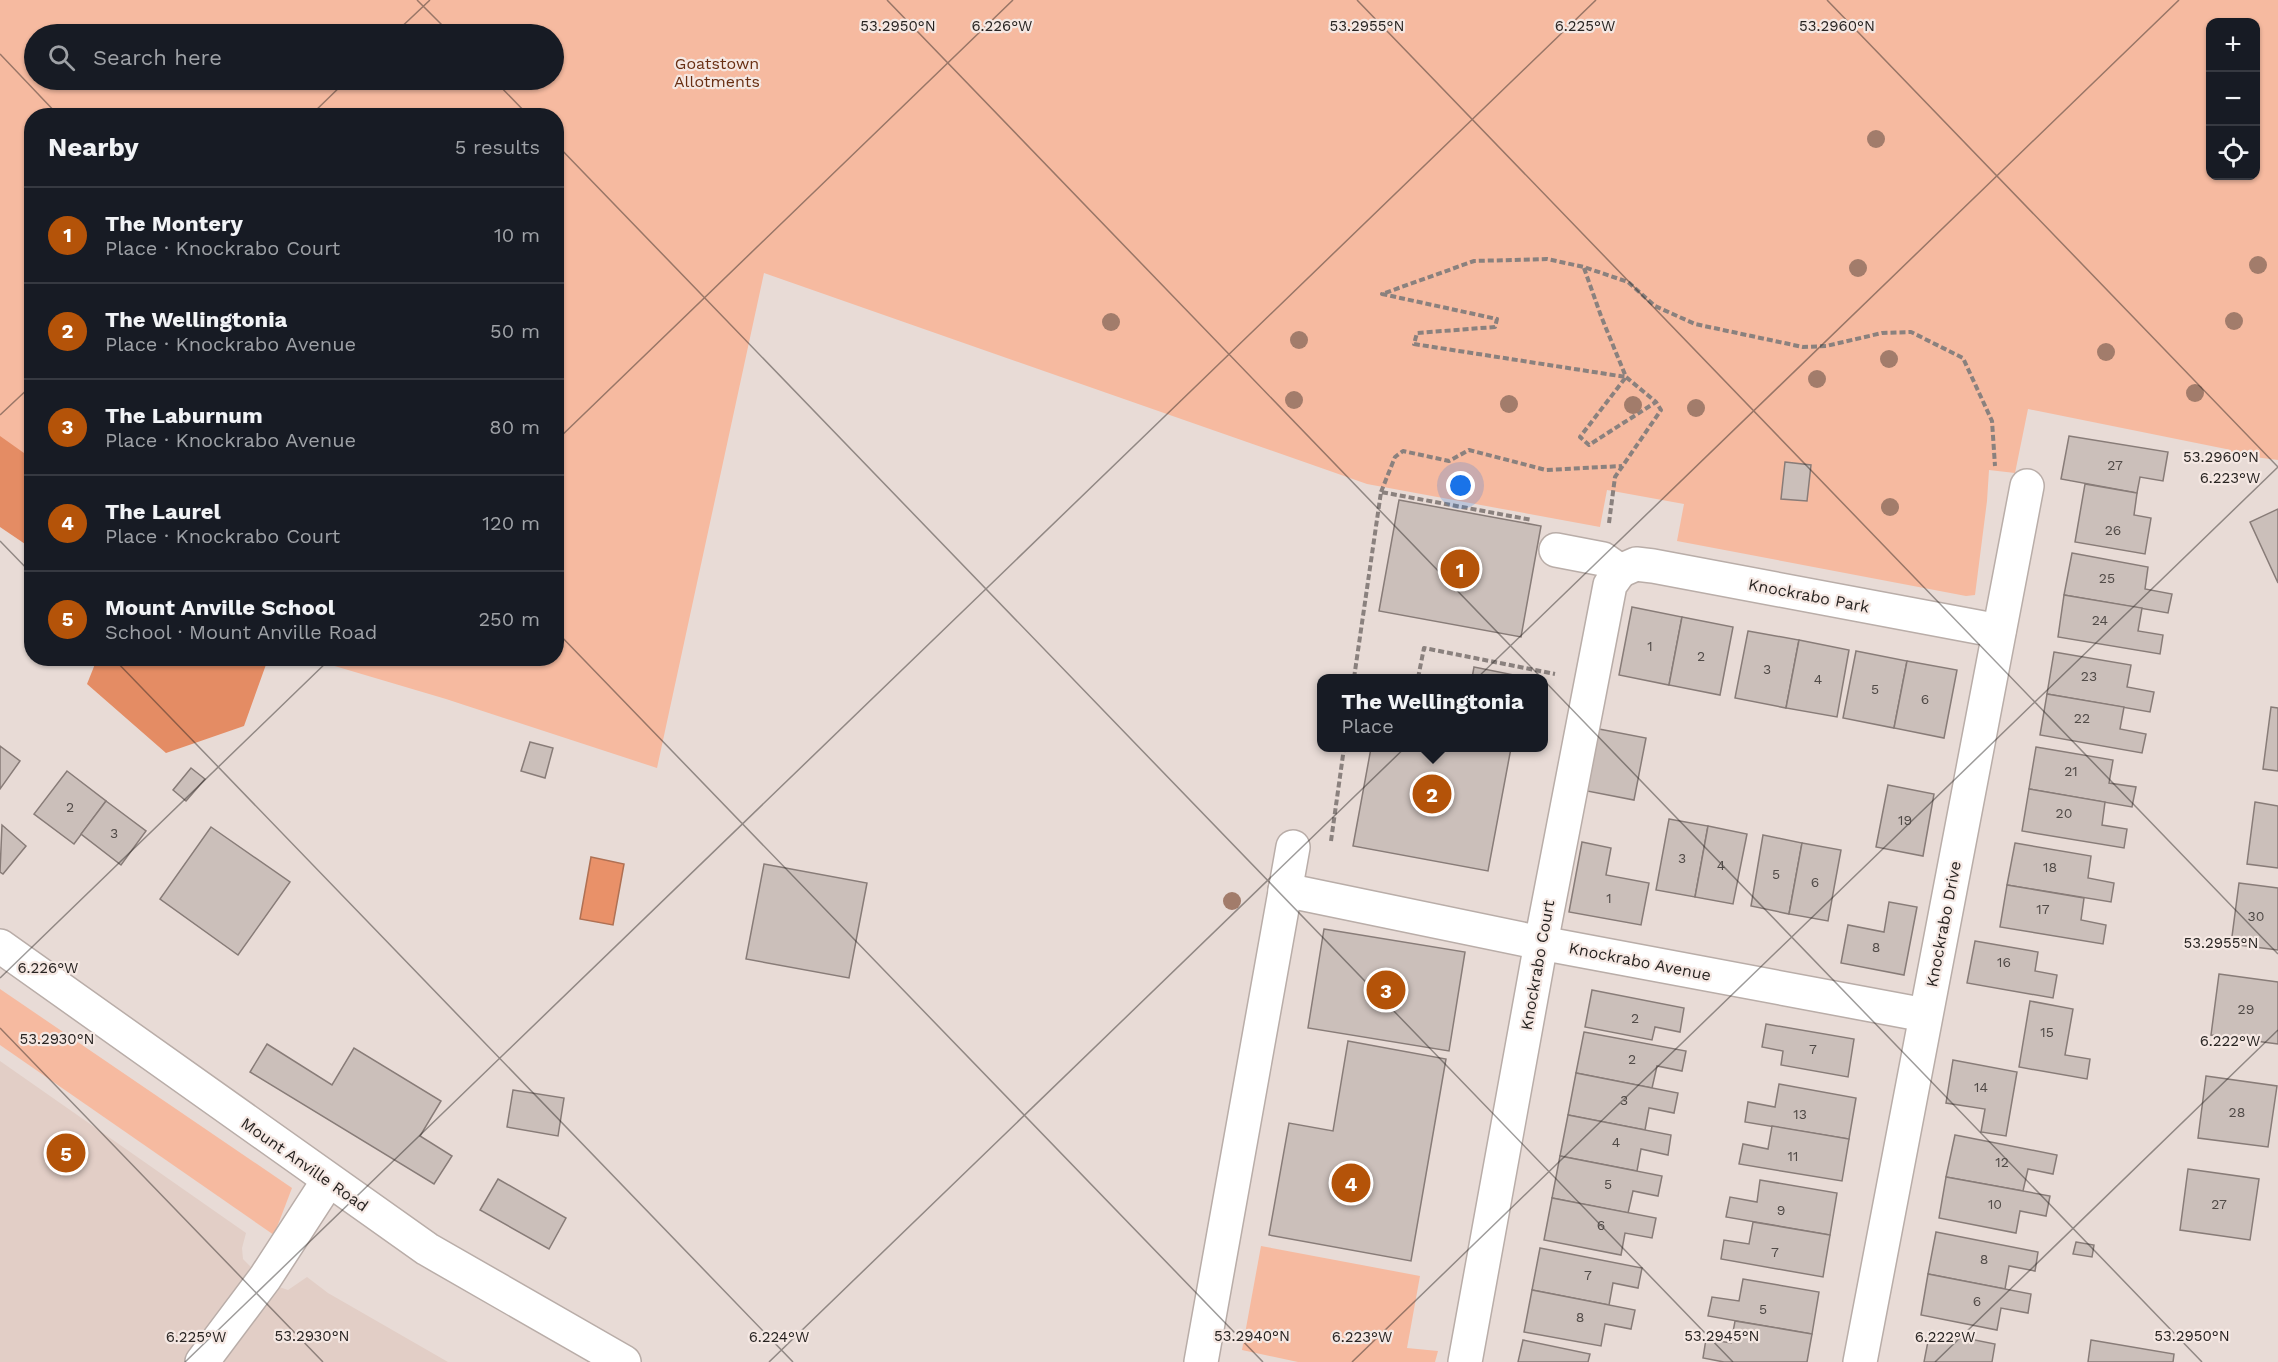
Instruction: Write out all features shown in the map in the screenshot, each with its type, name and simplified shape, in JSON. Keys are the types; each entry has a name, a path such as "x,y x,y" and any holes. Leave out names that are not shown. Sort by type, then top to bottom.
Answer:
{"street":[{"name":"Knockrabo Drive","path":"1860,1362 2027,486"},
{"path":"1556,550 1603,559 1620,571"},
{"name":"Knockrabo Park","path":"1620,571 1636,564 1653,566 1999,631"},
{"name":"Knockrabo Court","path":"1465,1362 1541,943 1610,585 1620,571"},
{"path":"1201,1362 1293,847"},
{"name":"Knockrabo Avenue","path":"1285,890 1541,943 1925,1015"},
{"name":"Mount Anville Road","path":"0,946 328,1181 427,1249 624,1362"},
{"path":"202,1362 265,1278 328,1181"}],"path":[{"path":"1626,377 1414,344 1417,333 1496,327 1497,319 1382,294 1474,261 1547,259 1584,267 1628,282 1655,306 1695,324 1803,346 1826,346 1882,333 1911,332 1963,358 1992,421 1996,481 2027,486"},
{"path":"1584,267 1600,316 1626,377 1656,402 1661,410 1615,477 1607,535 1620,571"},
{"path":"1626,377 1580,437 1589,445 1656,402"},
{"path":"1355,674 1381,492 1395,457 1403,451 1449,461 1469,450 1546,470 1622,466"},
{"path":"1381,492 1539,522"},
{"path":"1419,674 1424,648 1526,669"},
{"path":"1293,847 1329,853 1343,752"}],"shaded area":[{"path":"0,436 24,453 24,543 0,527"},
{"path":"94,666 265,666 244,726 166,753 87,684"},
{"path":"591,857 624,864 613,925 580,919"},
{"path":"0,1061 246,1233 242,1248 243,1259 276,1286 288,1290 307,1277 328,1293 448,1362 0,1362"}],"green space":[{"name":"Goatstown Allotments","path":"0,0 2278,0 2278,460 2231,454 2231,450 2028,409 2015,473 1989,470 1975,595 1966,596 1677,541 1684,504 1607,490 1600,527 1367,484 764,273 657,768 446,699 335,666 564,666 564,108 24,108 24,510 0,491"},
{"path":"0,989 292,1188 274,1235 0,1045"},
{"path":"1261,1246 1420,1276 1407,1348 1438,1351 1435,1362 1298,1362 1242,1350"}],"building":[{"path":"2069,436 2168,452 2163,481 2140,477 2137,493 2061,479"},
{"path":"1785,462 1811,465 1807,501 1781,499"},
{"path":"2085,484 2137,493 2134,515 2151,518 2145,554 2075,542"},
{"path":"1399,500 1541,526 1521,637 1379,611"},
{"path":"2278,509 2278,583 2250,522"},
{"path":"2072,553 2148,567 2145,589 2172,594 2168,613 2064,595"},
{"path":"2064,595 2142,608 2138,631 2163,635 2160,654 2058,637"},
{"path":"1632,607 1682,617 1669,685 1619,675"},
{"path":"1682,617 1733,627 1720,695 1669,685"},
{"path":"1748,631 1799,640 1786,708 1735,698"},
{"path":"1799,640 1849,650 1837,717 1786,708"},
{"path":"1856,651 1907,661 1894,728 1843,718"},
{"path":"2054,652 2131,665 2127,687 2154,692 2150,712 2047,694"},
{"path":"1907,661 1957,670 1944,738 1894,728"},
{"path":"1474,667 1509,674 1473,674"},
{"path":"2047,694 2124,707 2120,729 2146,734 2142,753 2040,735"},
{"path":"2271,707 2278,708 2278,771 2263,769"},
{"path":"1599,729 1646,738 1634,800 1587,791"},
{"path":"530,742 553,748 545,778 521,771"},
{"path":"0,746 20,761 0,789"},
{"path":"2036,747 2113,760 2109,783 2136,787 2132,807 2029,789"},
{"path":"1370,752 1510,752 1488,871 1353,846"},
{"path":"191,768 205,779 186,801 173,790"},
{"path":"67,771 106,801 74,844 34,814"},
{"path":"1888,785 1934,794 1923,856 1876,847"},
{"path":"2029,789 2105,802 2102,825 2127,829 2124,848 2022,831"},
{"path":"106,801 146,831 121,865 81,834"},
{"path":"2255,802 2278,806 2278,868 2247,864"},
{"path":"1669,819 1708,826 1695,897 1656,890"},
{"path":"2,825 26,846 3,874 0,872"},
{"path":"1708,826 1747,834 1733,904 1695,897"},
{"path":"211,827 290,882 238,955 160,899"},
{"path":"1763,835 1802,843 1789,914 1751,906"},
{"path":"1582,842 1611,848 1606,875 1649,883 1641,925 1569,912"},
{"path":"1802,843 1841,850 1828,921 1789,914"},
{"path":"2015,843 2091,856 2088,878 2114,883 2111,902 2007,885"},
{"path":"764,864 867,883 849,978 746,959"},
{"path":"2239,883 2278,888 2278,950 2231,944"},
{"path":"2007,885 2084,898 2081,920 2106,925 2103,944 2000,927"},
{"path":"1889,902 1917,907 1904,975 1841,963 1848,925 1884,932"},
{"path":"1324,929 1465,952 1449,1051 1308,1028"},
{"path":"1975,941 2038,952 2035,971 2057,975 2053,998 1967,983"},
{"path":"2219,974 2278,982 2278,1044 2211,1035"},
{"path":"1592,990 1684,1008 1680,1032 1655,1027 1652,1040 1585,1027"},
{"path":"2030,1001 2073,1009 2065,1055 2090,1059 2087,1079 2019,1067"},
{"path":"1766,1024 1854,1039 1848,1077 1781,1065 1783,1051 1762,1047"},
{"path":"1584,1032 1686,1051 1682,1071 1657,1066 1652,1088 1576,1073"},
{"path":"1348,1041 1446,1059 1411,1261 1269,1235 1289,1123 1333,1131"},
{"path":"267,1044 332,1085 354,1048 441,1101 420,1136 452,1156 434,1184 250,1072"},
{"path":"1953,1060 2017,1072 2006,1136 1981,1132 1985,1109 1946,1103"},
{"path":"1576,1073 1678,1093 1674,1113 1649,1108 1645,1130 1568,1115"},
{"path":"2206,1076 2277,1086 2268,1147 2198,1138"},
{"path":"1779,1084 1856,1098 1849,1139 1745,1122 1748,1102 1775,1107"},
{"path":"513,1090 564,1098 558,1136 507,1127"},
{"path":"1568,1115 1671,1135 1668,1155 1641,1149 1637,1171 1560,1156"},
{"path":"1772,1126 1849,1139 1842,1181 1739,1164 1743,1144 1768,1149"},
{"path":"1955,1135 2057,1155 2053,1174 2028,1169 2023,1191 1946,1177"},
{"path":"1560,1156 1662,1176 1658,1196 1633,1191 1628,1213 1552,1198"},
{"path":"2188,1169 2259,1179 2250,1240 2180,1230"},
{"path":"1946,1177 2050,1196 2046,1216 2020,1211 2016,1233 1939,1218"},
{"path":"498,1179 566,1218 549,1249 480,1210"},
{"path":"1760,1180 1837,1193 1830,1235 1726,1217 1730,1197 1757,1202"},
{"path":"1552,1198 1656,1218 1652,1238 1625,1233 1621,1255 1544,1240"},
{"path":"1753,1222 1830,1235 1823,1277 1721,1259 1724,1240 1749,1244"},
{"path":"1936,1232 2038,1252 2035,1271 2009,1266 2005,1289 1928,1274"},
{"path":"2076,1242 2094,1245 2092,1257 2073,1254"},
{"path":"1540,1248 1642,1268 1638,1288 1613,1283 1609,1305 1532,1290"},
{"path":"1928,1274 2031,1294 2028,1313 2001,1308 1997,1330 1921,1315"},
{"path":"1743,1279 1819,1292 1812,1334 1708,1316 1712,1297 1739,1301"},
{"path":"1532,1290 1635,1310 1631,1329 1605,1324 1601,1346 1524,1332"},
{"path":"1735,1321 1812,1334 1807,1362 1724,1362 1703,1358 1706,1339 1731,1343"},
{"path":"1930,1331 1995,1344 1992,1362 1924,1362"},
{"path":"1523,1340 1590,1354 1588,1362 1518,1362"},
{"path":"2091,1340 2174,1354 2173,1362 2088,1362"}],"place":[{"name":"The Montery","path":"1460,569"},
{"name":"The Wellingtonia","path":"1432,794"},
{"name":"The Laburnum","path":"1386,990"},
{"name":"Mount Anville School","path":"66,1153"},
{"name":"The Laurel","path":"1351,1183"}]}
